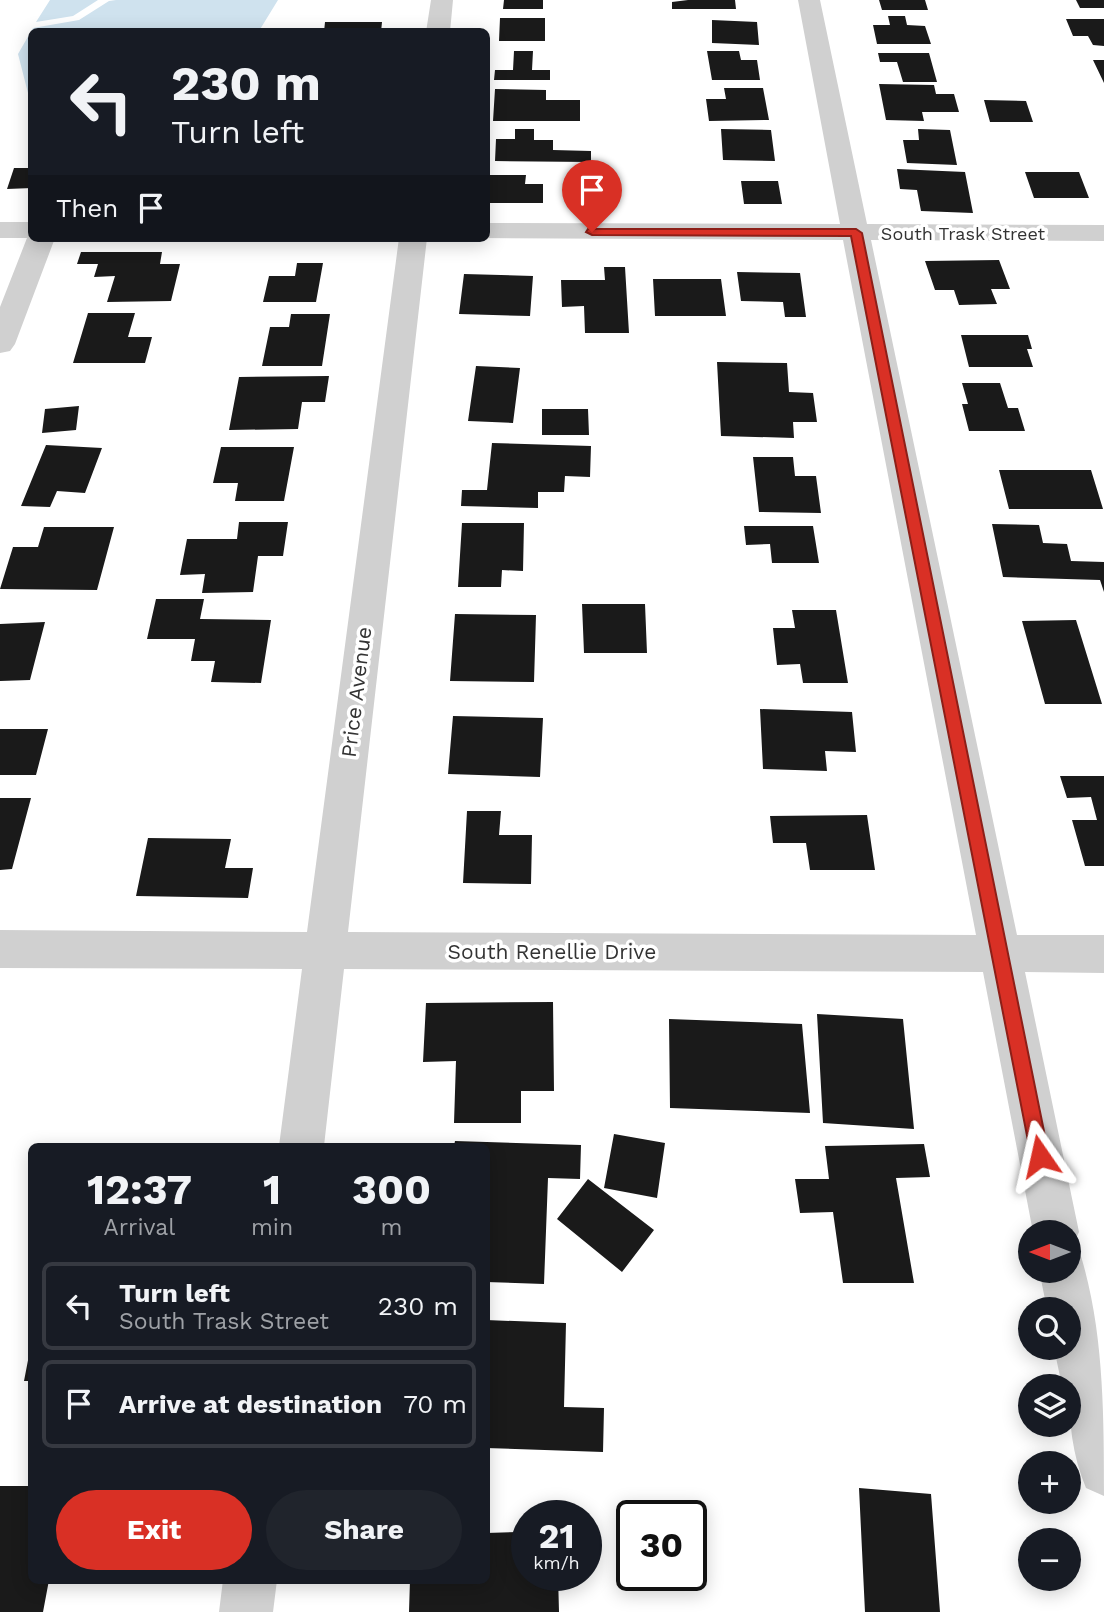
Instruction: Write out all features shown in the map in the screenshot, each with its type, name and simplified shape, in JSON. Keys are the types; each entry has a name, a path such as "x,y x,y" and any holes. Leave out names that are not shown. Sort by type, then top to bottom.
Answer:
{"street":[{"path":"438,28 442,0"},
{"path":"809,0 1054,1220"},
{"path":"0,230 28,230"},
{"name":"South Trask Street","path":"490,231 1104,233"},
{"path":"0,344 39,242"},
{"name":"Price Avenue","path":"301,1143 412,242"},
{"name":"South Renellie Drive","path":"0,950 1104,954"},
{"path":"1066,1283 1104,1470"},
{"path":"246,1612 250,1584"}],"water":[{"path":"50,0 98,0 73,16 36,22"},
{"path":"278,0 261,28 33,28 79,20 109,1"},
{"path":"28,37 28,93 18,54"}],"building":[{"path":"504,0 543,0 543,9 503,9"},
{"path":"735,0 736,9 672,9 672,2"},
{"path":"879,0 925,0 928,10 882,10"},
{"path":"1076,0 1104,0 1104,8 1080,8"},
{"path":"888,16 905,16 907,25 925,26 931,44 877,44 873,25 890,25"},
{"path":"500,18 545,18 545,41 499,41"},
{"path":"1066,19 1104,19 1104,46 1093,45 1088,36 1073,36"},
{"path":"712,20 757,22 759,45 712,43"},
{"path":"325,22 382,22 381,28 324,28"},
{"path":"514,51 533,51 532,70 550,70 550,80 494,80 495,70 513,70"},
{"path":"707,51 739,51 741,60 757,60 760,80 712,80"},
{"path":"878,53 929,53 937,82 903,82 897,62 880,62"},
{"path":"1093,60 1104,60 1104,83"},
{"path":"879,84 934,85 936,94 954,94 959,112 922,112 924,121 886,120"},
{"path":"724,88 763,88 769,120 709,121 706,99 726,99"},
{"path":"495,89 546,90 546,100 580,100 580,121 493,121"},
{"path":"984,100 1026,101 1033,122 990,122"},
{"path":"515,129 534,129 534,140 553,140 553,150 591,151 591,162 495,161 496,139 515,139"},
{"path":"721,129 771,130 775,161 723,160"},
{"path":"918,129 950,130 957,165 907,163 903,140 919,140"},
{"path":"14,168 28,168 28,188 7,189"},
{"path":"897,169 965,172 973,213 921,211 917,190 900,189"},
{"path":"1025,172 1079,172 1089,198 1034,198"},
{"path":"490,175 526,175 525,184 543,184 543,203 490,203"},
{"path":"741,181 778,181 782,204 744,204"},
{"path":"81,252 162,252 160,264 180,264 171,301 107,302 115,276 94,277 98,264 77,264"},
{"path":"999,260 1010,289 991,289 997,304 959,305 954,290 935,290 925,261"},
{"path":"297,263 323,263 316,302 263,302 269,276 295,276"},
{"path":"604,267 625,267 629,333 585,333 584,306 562,307 561,280 605,280"},
{"path":"737,272 800,273 806,317 785,317 783,302 741,301"},
{"path":"464,274 533,276 530,316 459,314"},
{"path":"653,279 721,279 726,316 655,316"},
{"path":"88,313 135,313 128,337 152,337 145,363 73,363"},
{"path":"291,314 330,314 322,366 262,366 270,327 289,327"},
{"path":"961,335 1028,335 1032,349 1027,349 1033,367 969,367"},
{"path":"717,362 787,363 789,392 813,393 817,422 793,422 794,438 721,436"},
{"path":"476,366 520,368 513,423 468,421"},
{"path":"329,376 325,402 302,402 298,429 229,430 239,377"},
{"path":"962,383 1000,383 1008,408 1018,408 1025,431 969,431 962,404 968,404"},
{"path":"79,406 76,430 42,433 45,409"},
{"path":"542,409 588,409 589,435 542,435"},
{"path":"492,443 591,446 590,477 565,476 564,492 538,492 538,508 461,506 462,490 487,490"},
{"path":"46,445 102,448 85,493 57,491 50,507 21,506"},
{"path":"221,447 294,447 284,501 235,501 238,483 213,483"},
{"path":"753,457 793,457 795,476 816,476 821,513 759,512"},
{"path":"999,470 1091,470 1103,509 1009,509"},
{"path":"239,522 288,522 283,556 258,556 253,592 202,593 205,574 180,575 187,539 237,539"},
{"path":"462,523 524,523 523,571 502,570 501,587 458,587"},
{"path":"992,524 1039,525 1043,543 1067,544 1071,561 1104,562 1104,592 1100,580 1003,577"},
{"path":"744,526 813,526 819,563 772,563 770,544 746,545"},
{"path":"44,527 114,527 97,590 0,589 13,547 38,547"},
{"path":"156,599 204,599 200,619 271,620 261,683 211,682 215,661 191,661 195,639 147,639"},
{"path":"582,604 645,604 647,653 584,653"},
{"path":"792,610 836,610 848,683 803,683 800,664 777,665 773,628 795,628"},
{"path":"455,614 536,615 534,682 450,681"},
{"path":"1076,620 1102,704 1045,704 1022,621"},
{"path":"45,622 30,680 0,681 0,624"},
{"path":"760,709 852,712 856,752 825,751 827,771 763,769"},
{"path":"453,716 543,718 540,777 448,774"},
{"path":"0,729 48,729 36,775 0,775"},
{"path":"1060,776 1104,776 1104,866 1085,866 1072,820 1097,820 1091,797 1067,798"},
{"path":"0,798 31,798 12,869 0,870"},
{"path":"467,811 501,811 499,835 532,835 531,884 463,883"},
{"path":"867,815 875,870 810,870 806,843 773,843 770,816"},
{"path":"148,838 231,839 225,868 253,868 248,898 136,896"},
{"path":"553,1002 554,1091 521,1091 521,1123 454,1123 456,1061 423,1062 426,1003"},
{"path":"817,1014 903,1019 914,1129 823,1123"},
{"path":"669,1019 802,1024 810,1113 670,1108"},
{"path":"614,1134 665,1143 657,1198 604,1188"},
{"path":"455,1141 581,1145 580,1179 548,1178 544,1284 490,1282 490,1143"},
{"path":"924,1144 930,1177 896,1178 914,1283 843,1283 833,1212 800,1213 795,1179 829,1179 825,1146"},
{"path":"588,1179 654,1230 622,1272 557,1219"},
{"path":"490,1320 566,1323 564,1407 604,1408 603,1452 490,1448"},
{"path":"28,1360 28,1381 24,1381"},
{"path":"0,1486 28,1486 28,1584 48,1584 43,1612 0,1612"},
{"path":"859,1488 931,1494 940,1612 865,1612"},
{"path":"511,1532 511,1591 558,1591 559,1612 409,1612 410,1584 490,1584 490,1533"}],"route":[{"path":"592,232 856,233 1040,1156"}]}
